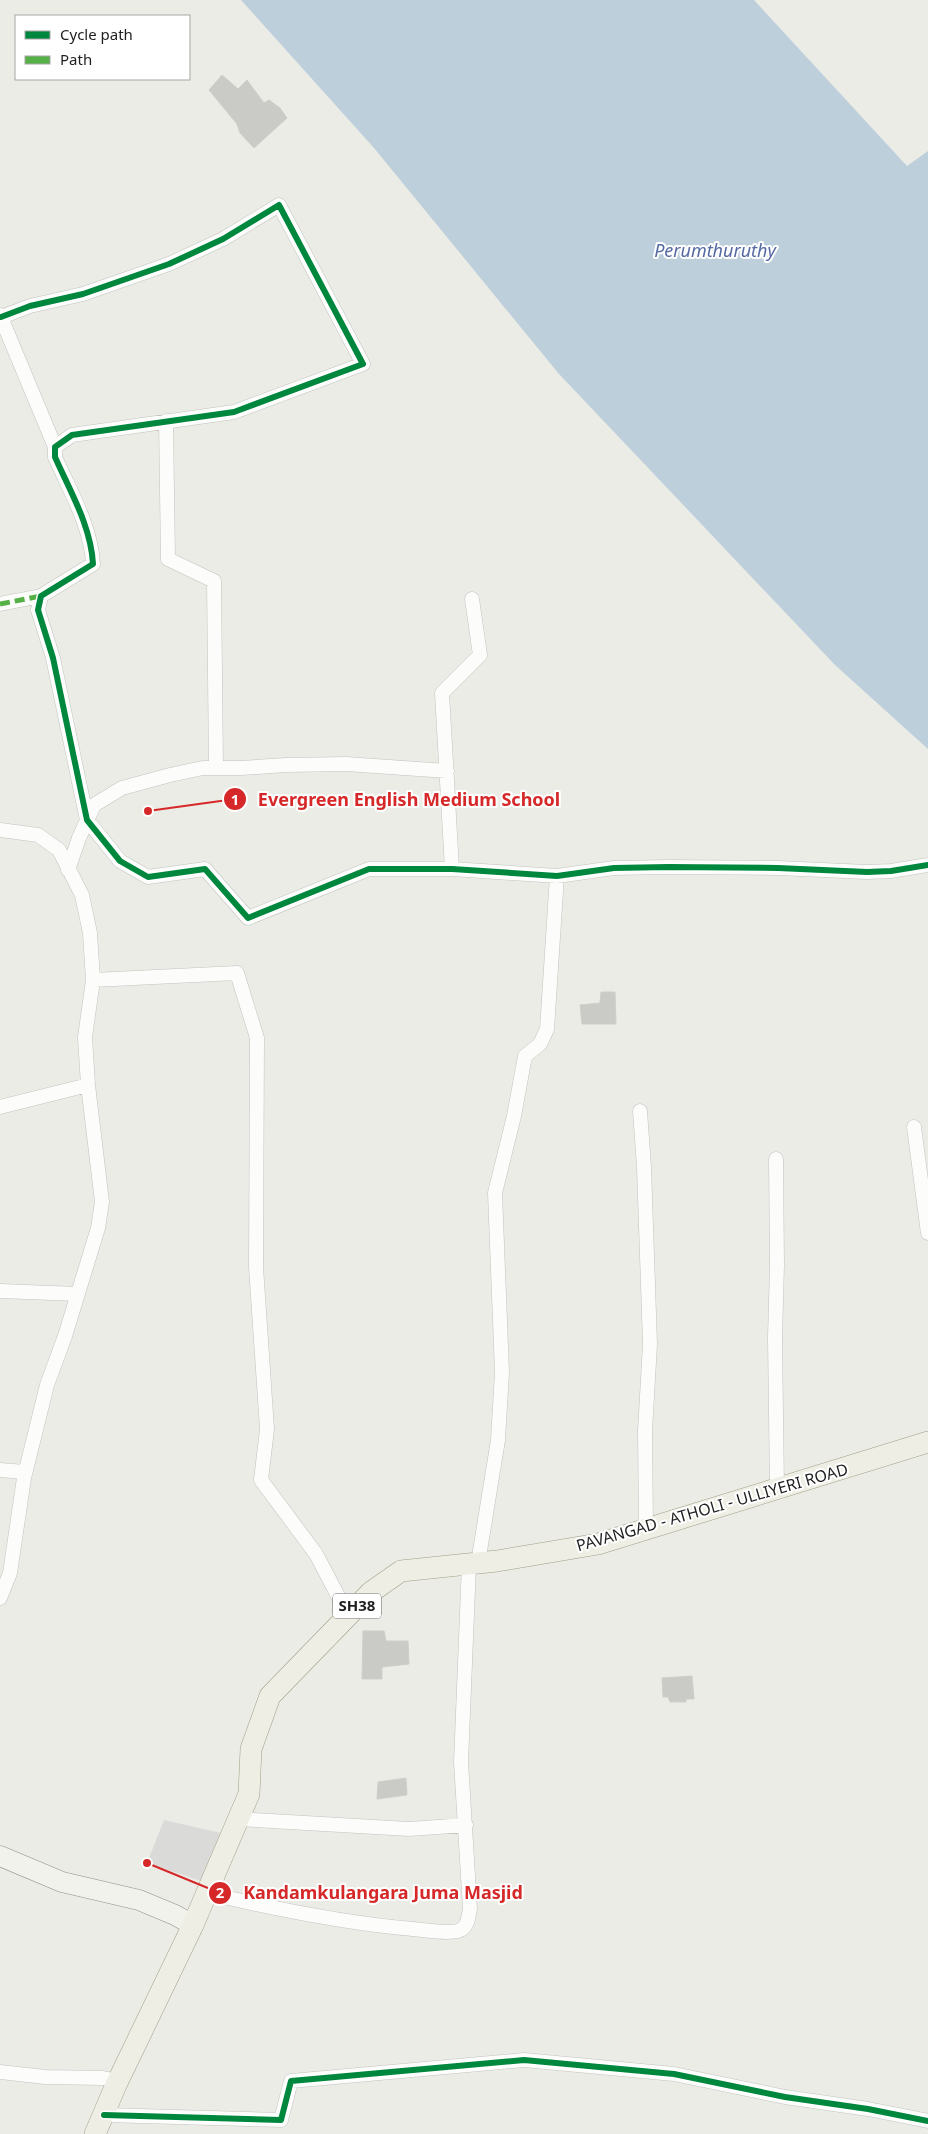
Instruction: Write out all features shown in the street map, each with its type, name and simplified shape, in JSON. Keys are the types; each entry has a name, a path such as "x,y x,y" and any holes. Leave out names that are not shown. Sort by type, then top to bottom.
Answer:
{"main road":[{"name":"PAVANGAD - ATHOLI - ULLIYERI ROAD","path":"95,2134 118,2081 193,1925 249,1794 252,1749 270,1696 371,1592 401,1571 473,1564 598,1544 928,1442"}],"street":[{"path":"0,604 41,596 54,586 93,564 92,551 85,525 55,457 55,447 0,316 30,306 83,294 170,264 223,239 279,205 363,364 234,412 72,435 55,447"},
{"path":"166,421 168,559 214,581 216,768"},
{"path":"41,596 38,610 53,658 87,820 120,861 148,878 205,869 248,918 369,869 452,869 557,876 614,868 717,867 891,872 928,865"},
{"path":"452,869 442,693 480,656 472,599"},
{"path":"68,870 79,838 94,805 122,788 170,775 203,768 346,764 447,771"},
{"path":"0,830 38,835 58,850 82,895 90,933 93,980 85,1037 88,1085 102,1202 98,1228 47,1385 25,1472 10,1573 0,1598"},
{"path":"207,1894 285,1912 386,1926 442,1931 459,1930 467,1924 470,1909 461,1762 462,1728 473,1564 498,1440 502,1372 495,1193 514,1116 525,1056 540,1044 547,1029 557,876"},
{"path":"93,980 237,973 257,1038 256,1267 267,1429 260,1480 316,1554 348,1615"},
{"path":"0,1107 88,1085"},
{"path":"640,1111 644,1168 650,1344 645,1431 646,1529"},
{"path":"914,1127 928,1233"},
{"path":"776,1160 777,1266 775,1347 777,1489"},
{"path":"0,1292 78,1294"},
{"path":"0,1470 25,1472"},
{"path":"238,1819 408,1829 466,1825"},
{"path":"0,1856 62,1882 139,1900 175,1915 193,1925"},
{"path":"104,2115 281,2120 290,2081 524,2060 674,2074 785,2097 868,2108 928,2121"},
{"path":"0,2072 45,2077 103,2078 118,2081"}],"shaded area":[{"path":"164,1820 221,1833 204,1882 147,1863"}],"water":[{"name":"Perumthuruthy","path":"241,0 754,0 907,166 928,151 928,749 835,665 559,374 374,148"}],"building":[{"path":"222,75 238,89 247,80 264,103 269,100 280,108 287,118 254,148 240,133 237,124 209,90"},
{"path":"601,992 615,992 616,1024 582,1024 580,1005 600,1003"},
{"path":"363,1631 384,1631 386,1641 408,1641 409,1664 382,1667 382,1679 362,1679"},
{"path":"692,1676 694,1699 686,1699 686,1702 670,1702 668,1697 663,1697 662,1678"},
{"path":"406,1778 407,1795 377,1799 378,1782"}],"marked path":[{"path":"0,604 41,596"}],"cycle path":[{"path":"1,317 30,306 83,294 169,264 223,239 279,205 363,364 234,412 72,435 55,447 55,457 84,522 93,564 41,596 38,610 53,658 87,820 120,861 148,877 205,869 248,918 369,869 452,869 557,876 614,868 778,868 867,872 891,871 928,865"},
{"path":"104,2115 281,2120 291,2081 524,2060 674,2074 785,2097 868,2109 928,2121"}],"place":[{"name":"Evergreen English Medium School","path":"148,811"},
{"name":"Kandamkulangara Juma Masjid","path":"147,1863"}]}
